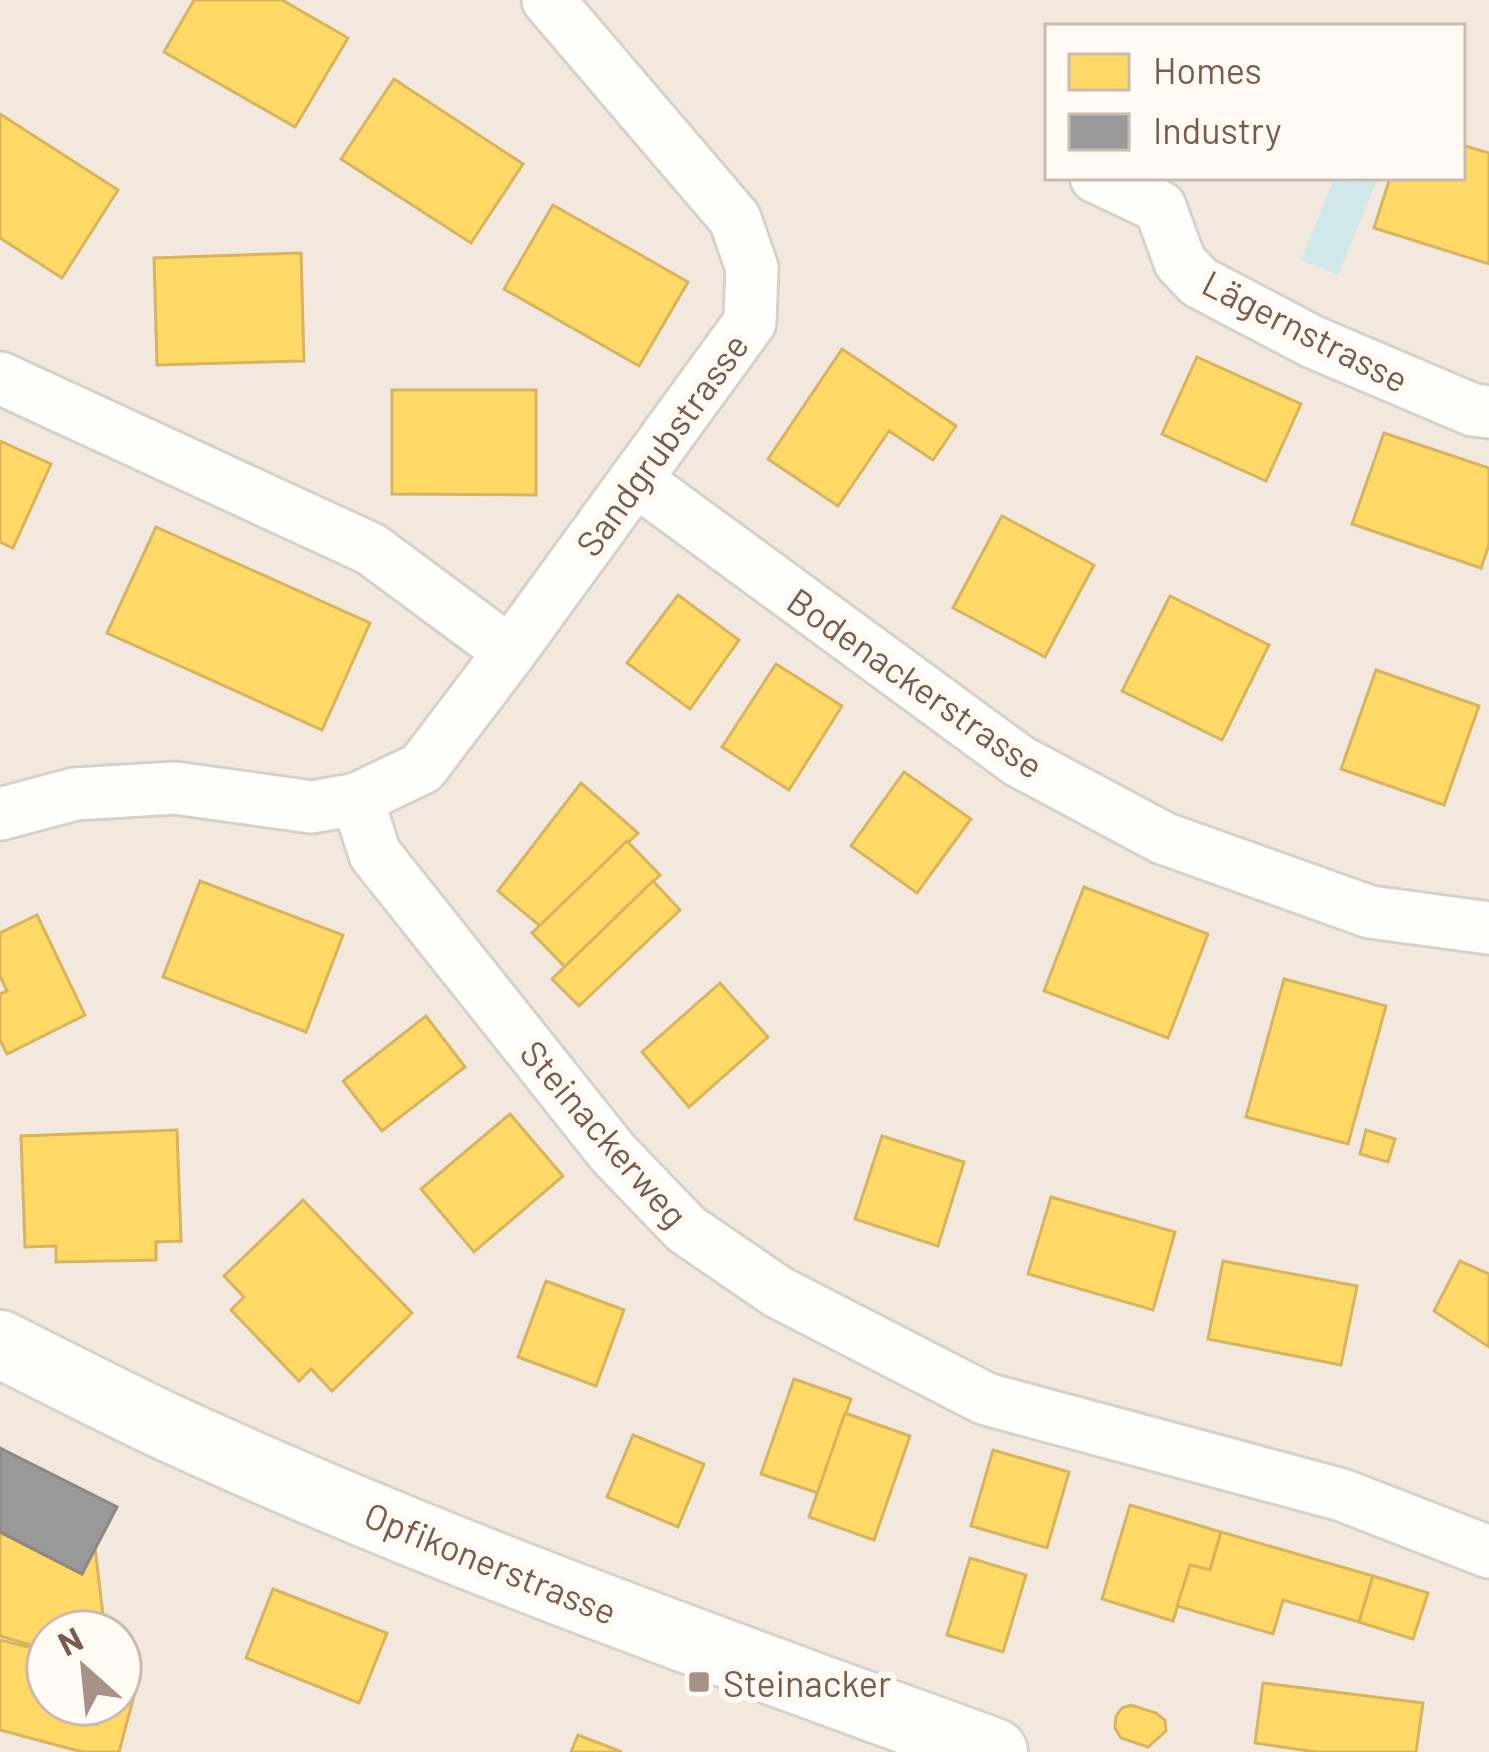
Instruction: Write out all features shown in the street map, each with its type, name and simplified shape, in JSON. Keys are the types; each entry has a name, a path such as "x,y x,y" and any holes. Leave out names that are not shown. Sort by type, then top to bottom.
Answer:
{"street":[{"name":"Sandgrubstrasse","path":"357,799 422,768 750,322 752,268 735,219 548,0"},
{"name":"Lägernstrasse","path":"1102,180 1160,207 1180,262 1199,281 1313,342 1473,410 1489,412"},
{"path":"0,378 371,549 510,652"},
{"name":"Bodenackerstrasse","path":"636,480 1018,761 1162,838 1370,912 1489,928"},
{"path":"0,814 75,794 175,788 312,807 357,799"},
{"name":"Steinackerweg","path":"357,799 375,854 613,1153 686,1228 778,1292 986,1399 1342,1495 1489,1552"},
{"name":"Opfikonerstrasse","path":"0,1344 164,1425 385,1521 710,1649 994,1752"}],"shaded area":[{"path":"0,0 1489,0 1489,1752 0,1752"}],"water":[{"path":"1334,180 1376,182 1338,275 1301,260"}],"building: Homes":[{"path":"194,0 282,0 348,38 295,127 164,52"},
{"path":"394,79 523,164 471,243 341,159"},
{"path":"0,114 118,190 62,278 0,238"},
{"path":"1465,146 1489,153 1489,264 1374,228 1389,180 1465,180"},
{"path":"553,205 688,282 639,366 504,289"},
{"path":"301,253 304,361 157,365 154,258"},
{"path":"842,349 956,426 933,460 889,431 838,506 768,459"},
{"path":"1197,357 1301,404 1266,481 1162,434"},
{"path":"392,390 536,390 536,495 392,494"},
{"path":"1384,433 1489,468 1489,545 1481,568 1352,524"},
{"path":"0,441 51,464 13,548 0,542"},
{"path":"1002,516 1094,565 1045,657 953,608"},
{"path":"156,527 370,623 322,730 107,633"},
{"path":"678,595 739,640 690,709 627,663"},
{"path":"1170,596 1269,645 1222,740 1122,691"},
{"path":"776,664 842,706 789,790 722,747"},
{"path":"1376,670 1479,706 1444,805 1341,769"},
{"path":"904,772 971,819 917,893 851,846"},
{"path":"581,783 638,833 540,926 498,891"},
{"path":"627,841 660,875 565,967 532,933"},
{"path":"200,881 343,935 306,1032 163,977"},
{"path":"653,881 680,910 579,1006 552,979"},
{"path":"1084,887 1208,934 1168,1038 1044,991"},
{"path":"37,915 85,1015 7,1054 0,1040 0,994 7,991 0,976 0,933"},
{"path":"1284,979 1386,1006 1348,1144 1246,1117"},
{"path":"720,983 768,1037 689,1107 642,1052"},
{"path":"426,1016 465,1067 382,1131 343,1081"},
{"path":"510,1114 563,1176 474,1252 421,1189"},
{"path":"177,1130 181,1241 156,1242 156,1260 56,1262 56,1246 25,1247 21,1136"},
{"path":"1366,1130 1395,1139 1388,1162 1360,1154"},
{"path":"882,1136 964,1162 938,1246 855,1219"},
{"path":"1051,1197 1175,1232 1153,1310 1028,1274"},
{"path":"303,1200 412,1313 332,1391 311,1369 299,1381 231,1310 244,1297 224,1276"},
{"path":"1223,1261 1357,1286 1341,1365 1208,1339"},
{"path":"1460,1261 1489,1274 1489,1347 1434,1311"},
{"path":"546,1281 624,1310 596,1386 518,1357"},
{"path":"794,1379 851,1399 818,1493 761,1474"},
{"path":"845,1413 910,1436 874,1540 809,1517"},
{"path":"633,1435 704,1464 678,1527 607,1497"},
{"path":"993,1450 1069,1472 1047,1548 971,1526"},
{"path":"1130,1505 1221,1532 1210,1570 1190,1565 1173,1621 1102,1599"},
{"path":"0,1532 82,1574 95,1548 102,1608 24,1608 24,1643 0,1636"},
{"path":"1221,1532 1373,1576 1359,1622 1283,1600 1273,1634 1177,1606 1190,1565 1210,1570"},
{"path":"970,1558 1026,1575 1003,1652 947,1635"},
{"path":"1373,1576 1428,1593 1413,1639 1359,1622"},
{"path":"273,1589 387,1633 359,1703 246,1658"},
{"path":"0,1640 24,1646 24,1728 125,1728 119,1752 82,1752 0,1730"},
{"path":"1263,1683 1423,1703 1416,1752 1316,1752 1255,1743"},
{"path":"1131,1705 1165,1720 1166,1731 1148,1747 1121,1738 1115,1728 1116,1716"},
{"path":"578,1735 622,1752 571,1752"}],"building: Industry":[{"path":"0,1448 117,1507 82,1574 0,1532"}],"place":[{"name":"Steinacker","path":"699,1682"}]}
